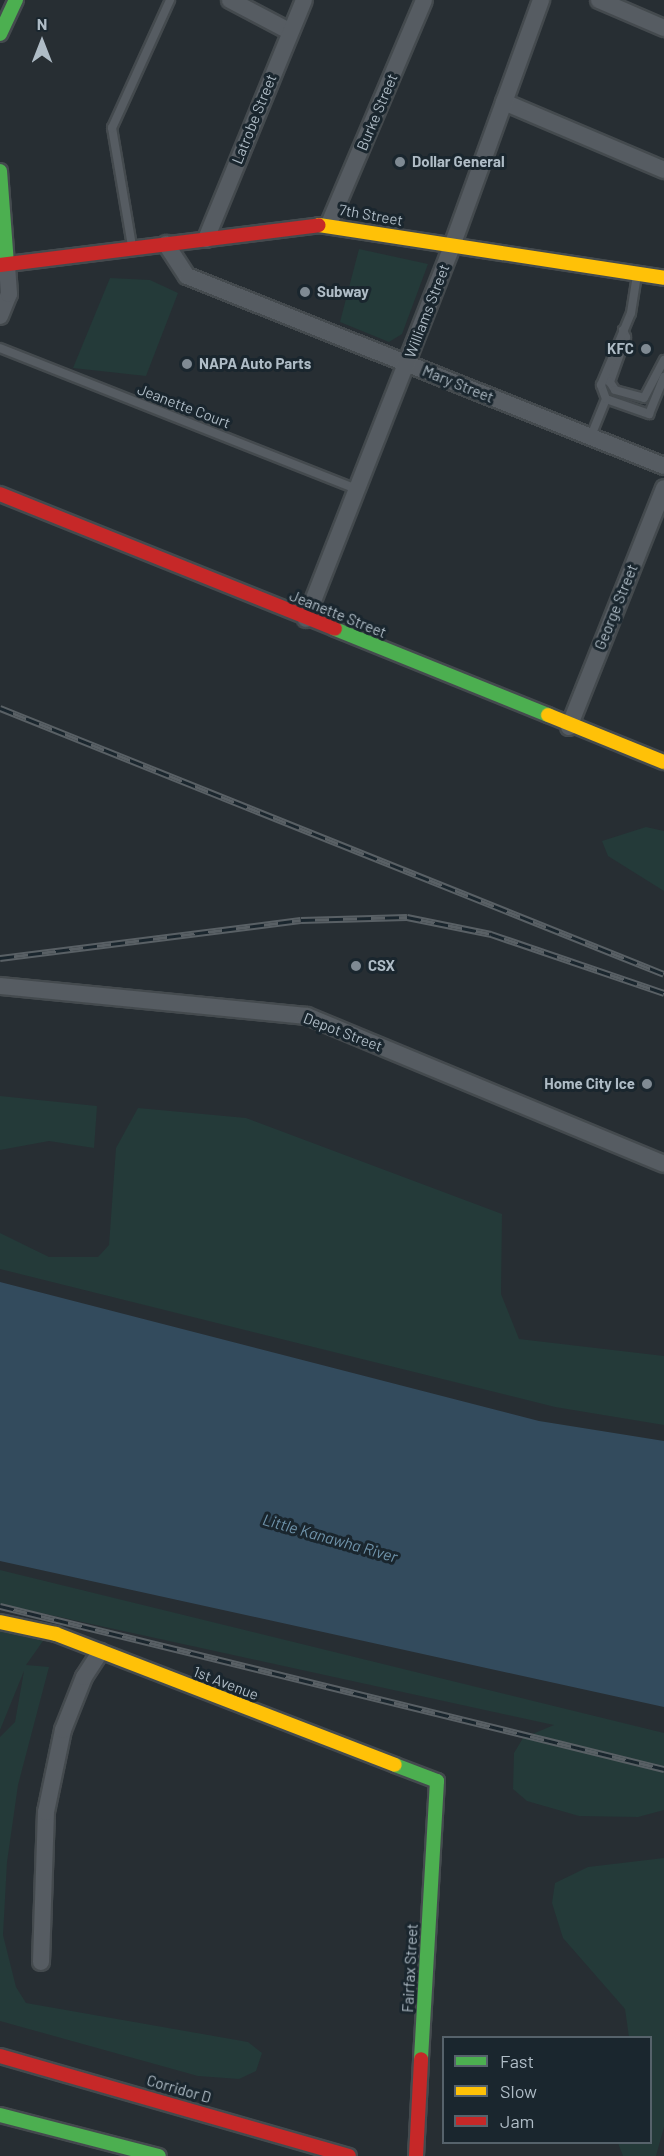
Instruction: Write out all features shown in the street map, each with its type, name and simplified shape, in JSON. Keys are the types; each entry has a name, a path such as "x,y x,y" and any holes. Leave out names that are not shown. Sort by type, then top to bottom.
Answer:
{"main road":[{"path":"0,34 16,0"},
{"path":"0,171 3,264"},
{"name":"7th Street","path":"3,264 329,224 452,246 664,278"},
{"name":"Jeanette Street","path":"0,494 569,727 664,762"},
{"name":"1st Avenue","path":"0,1622 56,1634 437,1781"},
{"name":"Fairfax Street","path":"416,2156 437,1781"},
{"name":"Corridor D","path":"0,2056 349,2156"},
{"path":"0,2115 159,2156"}],"street":[{"path":"230,0 289,31"},
{"name":"Latrobe Street","path":"206,239 289,31 304,0"},
{"name":"Burke Street","path":"329,224 424,0"},
{"name":"Williams Street","path":"306,619 452,246 541,0"},
{"path":"599,0 664,28"},
{"path":"504,102 664,170"},
{"name":"Mary Street","path":"166,244 187,276 664,466"},
{"path":"0,316 9,294 3,264"},
{"name":"George Street","path":"569,727 664,488"},
{"name":"Depot Street","path":"0,986 307,1016 664,1164"},
{"path":"41,1962 46,1812 63,1730 84,1677 100,1652"}],"lane":[{"path":"133,248 112,128 171,0"},
{"path":"591,436 606,399 601,385 623,330 637,274"},
{"path":"623,330 626,337 610,382 615,390 644,398 664,360"},
{"name":"Jeanette Court","path":"0,348 357,489"},
{"path":"606,399 649,414 663,382"}],"green space":[{"path":"359,249 428,264 402,334 389,342 340,322"},
{"path":"110,278 150,280 178,293 146,376 73,368"},
{"path":"646,827 664,831 664,891 608,856 602,841"},
{"path":"0,1096 97,1106 94,1148 49,1141 0,1150"},
{"path":"138,1108 246,1118 502,1214 501,1294 519,1339 664,1356 664,1425 555,1407 0,1269 0,1233 49,1257 98,1257 109,1245 116,1148"},
{"path":"0,1570 664,1733 664,1810 638,1817 579,1816 527,1801 513,1789 514,1753 523,1738 554,1725 0,1604"},
{"path":"0,1630 43,1641 26,1665 49,1667 18,1785 7,1862 3,1935 16,1987 26,2003 248,2042 262,2053 256,2071 239,2079 198,2076 0,2021 0,1737 15,1722 24,1671 0,1730"},
{"path":"664,1858 664,2127 656,2156 623,2156 618,2144 652,2144 652,2036 629,2036 625,2009 563,1938 552,1903 555,1883 588,1867"}],"water":[{"name":"Little Kanawha River","path":"0,1282 539,1421 664,1441 664,1707 0,1561"}],"railway":[{"path":"0,708 664,974"},
{"path":"0,958 301,920 407,917 491,934 664,993"},
{"path":"0,1606 664,1769"}],"traffic: fast":[{"path":"0,34 16,0"},
{"path":"0,171 7,264"},
{"path":"335,629 548,715"},
{"path":"395,1765 437,1781 421,2059"},
{"path":"0,2115 159,2156"}],"traffic: slow":[{"path":"319,225 664,278"},
{"path":"548,715 664,762"},
{"path":"0,1622 56,1634 395,1765"}],"traffic: jam":[{"path":"0,265 319,225"},
{"path":"0,494 335,629"},
{"path":"0,2056 349,2156"},
{"path":"416,2156 421,2059"}],"place":[{"name":"Dollar General","path":"400,162"},
{"name":"Subway","path":"305,292"},
{"name":"KFC","path":"646,349"},
{"name":"NAPA Auto Parts","path":"187,364"},
{"name":"CSX","path":"356,966"},
{"name":"Home City Ice","path":"647,1084"}]}
